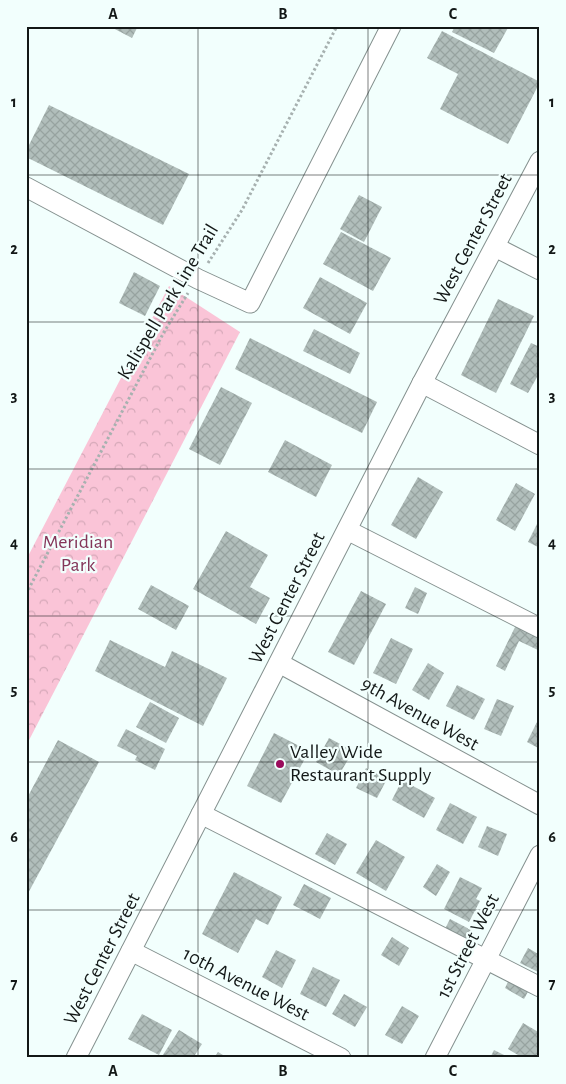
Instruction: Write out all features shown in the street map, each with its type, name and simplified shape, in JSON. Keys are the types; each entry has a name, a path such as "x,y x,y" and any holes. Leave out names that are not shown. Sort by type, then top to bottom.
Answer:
{"street":[{"path":"26,187 198,279 250,303 390,26"},
{"name":"West Center Street","path":"76,1058 422,383 540,161"},
{"path":"495,247 540,270"},
{"path":"422,383 540,445"},
{"path":"347,530 540,628"},
{"name":"9th Avenue West","path":"279,663 540,805"},
{"path":"201,814 540,987"},
{"name":"1st Street West","path":"436,1058 540,855"},
{"name":"10th Avenue West","path":"131,951 341,1058"}],"path":[{"name":"Kalispell Park Line Trail","path":"26,594 164,332 242,210 337,26"}],"green space":[{"name":"Meridian Park","path":"169,286 240,332 26,746 26,560"}],"building":[{"path":"109,26 138,26 132,38"},
{"path":"455,26 509,26 494,53 452,32"},
{"path":"442,31 540,82 508,144 440,109 458,74 427,58"},
{"path":"49,105 189,174 163,225 26,157 26,151"},
{"path":"359,195 382,207 364,242 340,229"},
{"path":"341,232 391,258 373,291 323,264"},
{"path":"134,272 160,286 145,316 119,303"},
{"path":"320,277 367,303 350,334 303,308"},
{"path":"498,299 534,316 496,393 461,375"},
{"path":"314,329 360,353 350,374 303,351"},
{"path":"250,338 377,402 362,433 235,369"},
{"path":"531,343 540,347 540,372 528,393 510,384"},
{"path":"221,387 252,403 220,465 189,449"},
{"path":"285,440 332,465 316,497 268,472"},
{"path":"418,477 443,492 416,539 391,525"},
{"path":"516,483 535,494 515,531 496,520"},
{"path":"540,518 540,548 528,542"},
{"path":"226,531 268,555 250,587 270,598 256,624 193,589"},
{"path":"151,585 189,606 176,630 138,609"},
{"path":"415,587 427,593 418,614 405,608"},
{"path":"361,591 386,604 354,665 328,652"},
{"path":"516,625 540,637 540,651 519,641 505,671 496,666"},
{"path":"391,638 413,649 396,684 373,673"},
{"path":"110,640 165,667 172,651 227,678 203,726 95,671"},
{"path":"428,663 444,673 429,700 412,690"},
{"path":"457,685 485,699 474,720 446,706"},
{"path":"497,699 514,706 501,736 484,729"},
{"path":"150,702 179,718 166,743 136,727"},
{"path":"538,720 540,721 540,749 527,742"},
{"path":"126,729 165,749 155,770 135,760 137,756 117,746"},
{"path":"274,733 309,751 281,803 247,786"},
{"path":"329,738 353,751 339,775 316,762"},
{"path":"58,740 99,762 26,897 26,800"},
{"path":"366,768 387,779 377,798 356,788"},
{"path":"402,780 435,798 424,818 392,800"},
{"path":"450,803 477,817 463,844 436,830"},
{"path":"487,826 507,834 498,856 478,847"},
{"path":"327,833 347,844 335,865 315,854"},
{"path":"376,840 405,857 386,891 356,873"},
{"path":"437,864 450,872 436,896 423,887"},
{"path":"234,872 282,897 268,925 256,919 238,953 202,934"},
{"path":"460,877 482,888 476,899 480,901 469,922 444,909"},
{"path":"304,884 331,898 320,919 293,905"},
{"path":"450,919 471,930 465,940 445,929"},
{"path":"392,937 409,948 399,966 381,955"},
{"path":"528,948 540,955 540,973 520,963"},
{"path":"276,950 296,960 282,988 262,977"},
{"path":"313,967 340,980 326,1007 300,994"},
{"path":"509,980 529,990 524,999 505,988"},
{"path":"344,994 367,1007 355,1027 332,1014"},
{"path":"402,1006 419,1016 402,1044 385,1035"},
{"path":"142,1014 172,1030 159,1055 128,1039"},
{"path":"523,1023 540,1033 540,1054 537,1058 523,1058 508,1049"},
{"path":"179,1030 202,1044 193,1058 161,1058"},
{"path":"494,1050 510,1058 490,1058"},
{"path":"218,1052 228,1058 214,1058"}],"place":[{"name":"Valley Wide Restaurant Supply","path":"280,764"}]}
